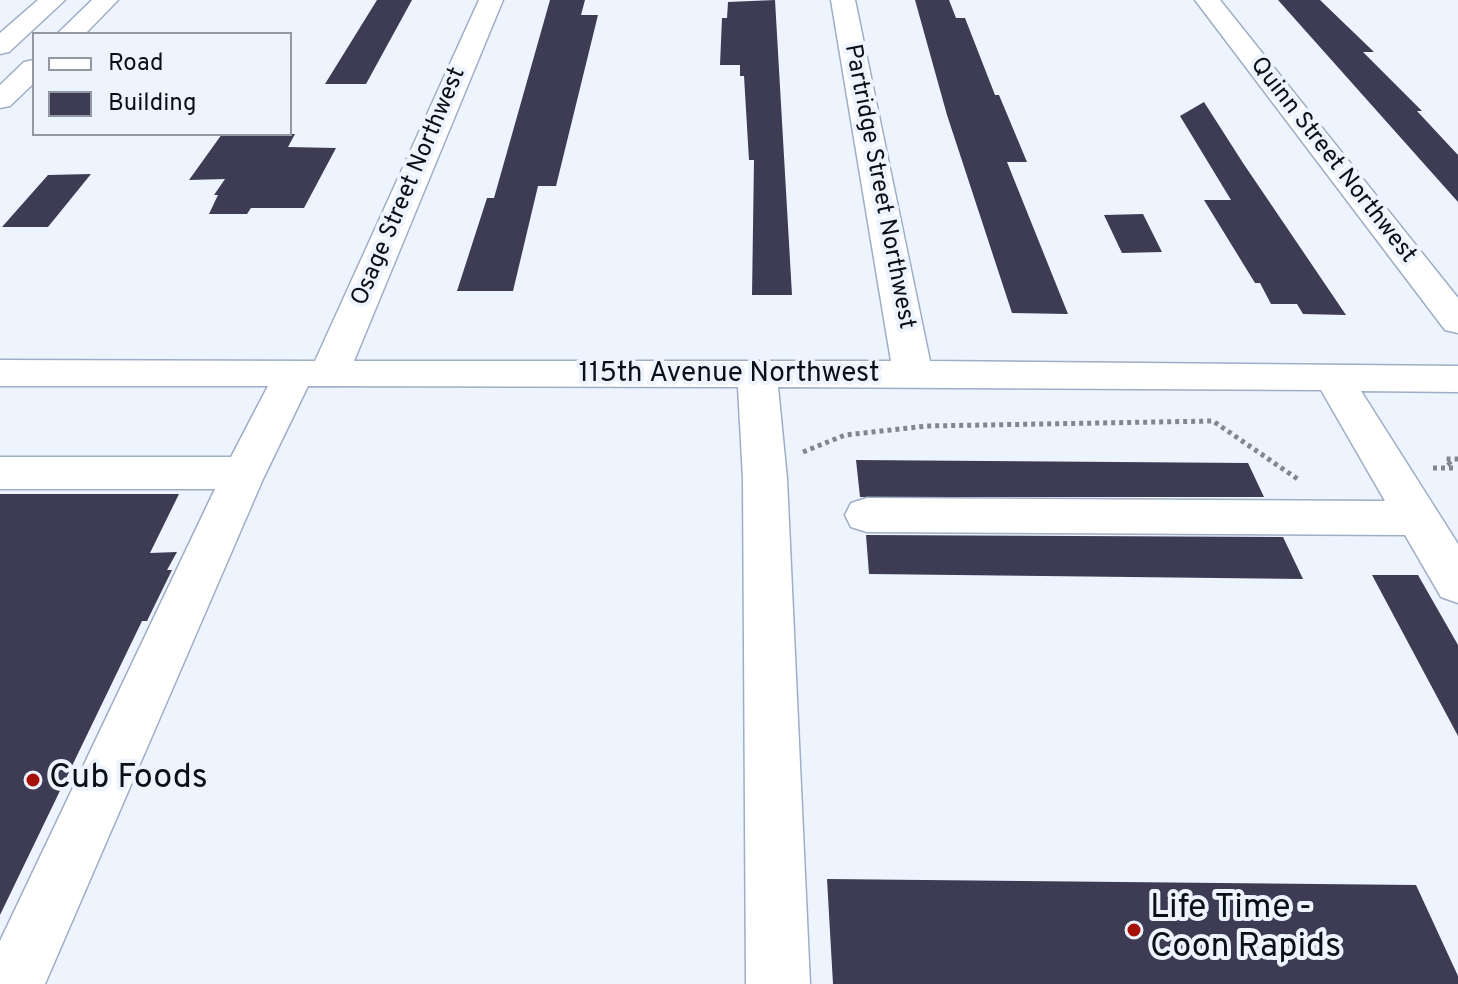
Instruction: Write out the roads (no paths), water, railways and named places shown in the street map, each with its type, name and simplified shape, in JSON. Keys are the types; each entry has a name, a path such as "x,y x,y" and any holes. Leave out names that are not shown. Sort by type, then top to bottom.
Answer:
{"street":[{"path":"0,46 53,0"},
{"path":"72,32 106,0"},
{"name":"Osage Street Northwest","path":"13,984 244,473 312,374 491,0"},
{"name":"Partridge Street Northwest","path":"843,0 913,374"},
{"name":"Quinn Street Northwest","path":"1207,0 1458,322"},
{"name":"115th Avenue Northwest","path":"0,373 913,374 1458,379"},
{"path":"757,376 764,462 778,984"},
{"path":"1333,378 1458,584"},
{"path":"0,473 244,473"},
{"path":"867,515 1418,518"}],"place":[{"name":"Cub Foods","path":"33,780"},
{"name":"Life Time - Coon Rapids","path":"1134,930"}]}
